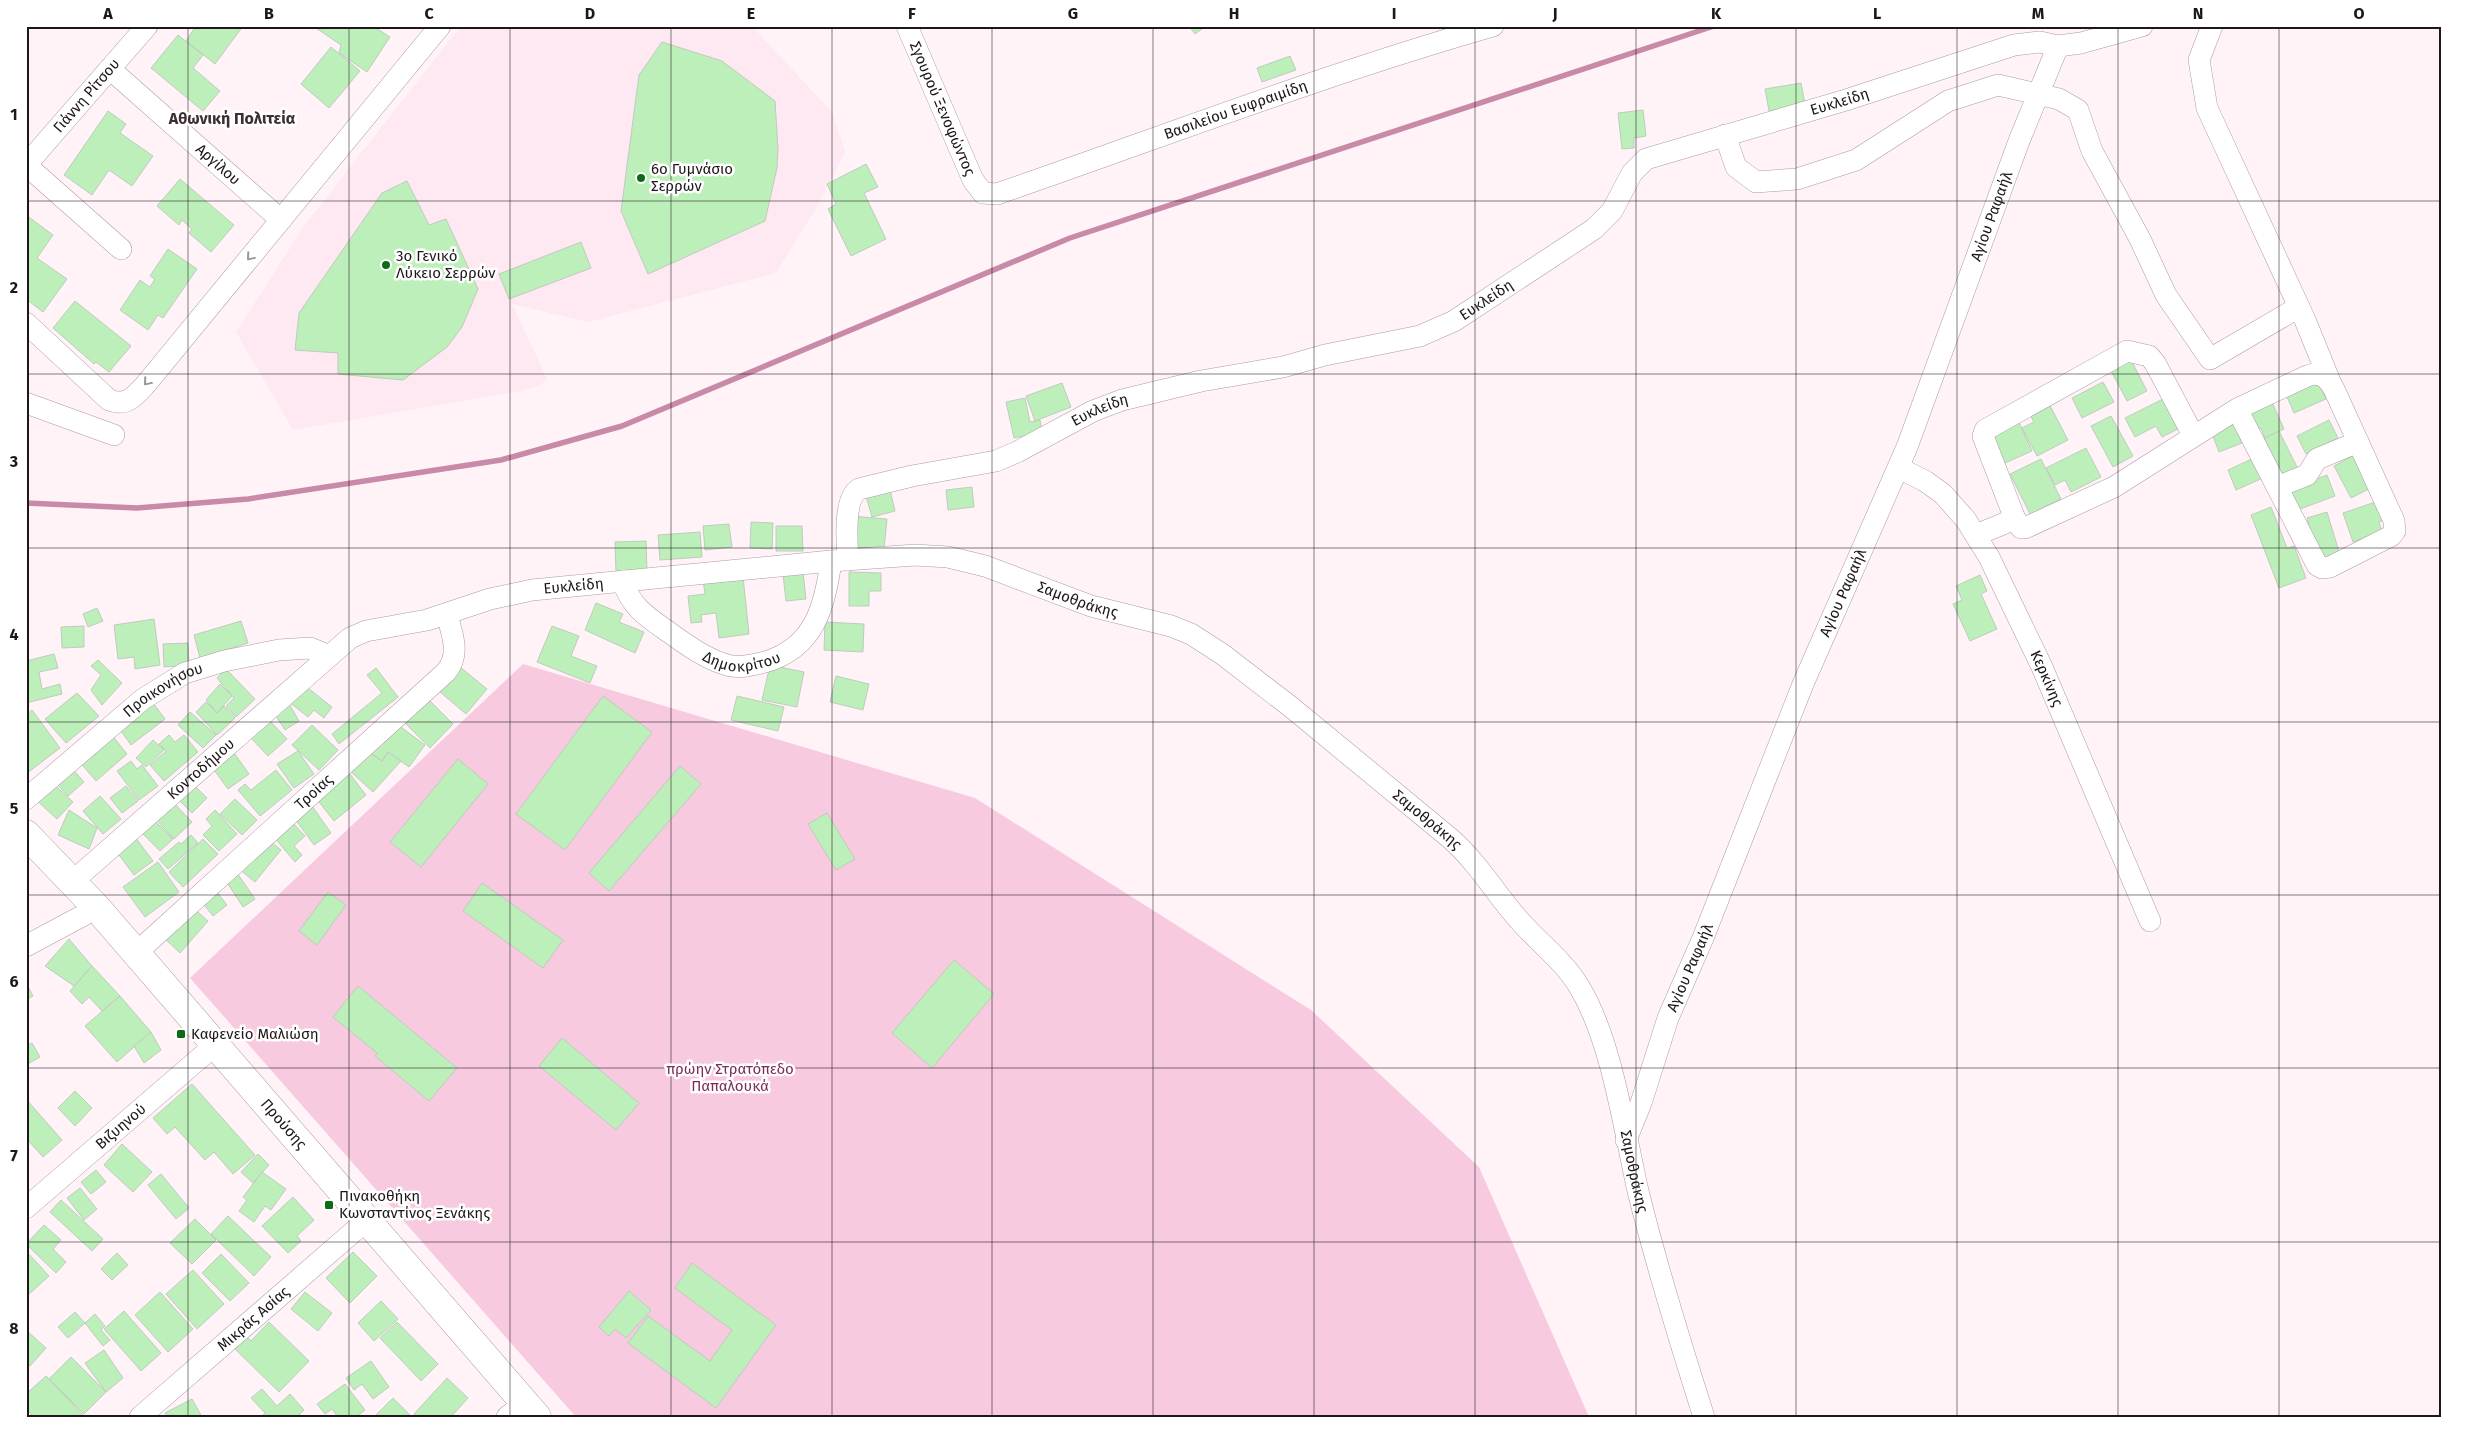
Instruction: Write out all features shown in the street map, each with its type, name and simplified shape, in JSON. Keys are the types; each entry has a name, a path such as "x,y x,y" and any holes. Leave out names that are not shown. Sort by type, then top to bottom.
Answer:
{"main road":[{"name":"Προύσης","path":"34,841 73,880 367,1220 523,1412"}],"street":[{"name":"Γιάννη Ρίτσου","path":"26,165 147,26"},
{"name":"Σγουρού Ξενοφώντος","path":"907,26 980,191"},
{"name":"Βασιλείου Ευφραιμίδη","path":"980,191 997,194 1351,69 1493,26"},
{"name":"Ευκλείδη","path":"329,656 350,638 366,631 427,620 490,600 523,592 839,560 848,512 853,495 859,489 919,474 996,461 1017,452 1094,411 1122,400 1201,381 1283,367 1325,356 1391,343 1445,326 1594,229 1612,211 1632,173 1641,162 1656,155 1870,93 2014,45 2040,42 2058,46 2110,36 2142,26"},
{"path":"2212,26 2199,60 2207,108 2299,307 2331,384 2394,523 2394,533 2386,541 2330,567 2319,566 2237,409"},
{"path":"26,323 98,389 115,402 129,401 282,220 436,28"},
{"name":"Αγίου Ραφαήλ","path":"1626,1140 1648,1081 1668,1018 1703,938 1803,684 1899,468 2037,95 2058,46"},
{"name":"Αργίλου","path":"110,70 282,220"},
{"path":"1725,135 1736,166 1756,182 1797,179 1856,160 1948,101 1998,85 2059,99 2078,110 2092,151 2140,239 2166,295 2210,358 2299,307"},
{"path":"26,165 120,249"},
{"path":"2193,435 2155,363 2149,356 2127,351 1985,430 1983,436 2015,519 2021,528 2025,528 2104,492 2141,471 2193,435 2237,409 2312,374 2321,374 2331,384"},
{"path":"26,403 114,435"},
{"path":"2277,488 2307,475 2317,459 2358,442"},
{"name":"Κερκίνης","path":"1899,468 1943,494 1976,535 2002,582 2042,667 2150,921"},
{"path":"1976,535 2015,519"},
{"name":"Σαμοθράκης","path":"839,560 915,555 948,557 984,566 1096,608 1171,626 1200,639 1292,707 1452,839 1466,853 1514,914 1580,986 1594,1015 1614,1079 1626,1140 1656,1262 1704,1417"},
{"name":"Δημοκρίτου","path":"623,581 633,604 675,637 717,662 743,667 781,657 799,645 818,615 839,560"},
{"name":"Τροίας","path":"136,953 446,672 453,661 455,649 446,615"},
{"name":"Προικονήσου","path":"26,799 143,699 185,673 224,661 279,650 310,648 329,656"},
{"name":"Κοντοδήμου","path":"73,880 329,656"},
{"path":"26,819 34,841"},
{"path":"26,946 97,908"},
{"name":"Βιζυηνού","path":"26,1208 215,1045"},
{"path":"1614,1079 1648,1081"},
{"name":"Μικράς Ασίας","path":"140,1417 367,1220"}],"shaded area":[{"name":"6ο Γυμνάσιο Σερρών","path":"461,26 752,26 832,112 845,152 818,205 776,273 588,322 512,304 547,379 539,386 520,391 293,430 236,332 304,226"}],"green space":[{"name":"πρώην Στρατόπεδο Παπαλουκά","path":"523,664 975,798 1311,1010 1479,1167 1589,1417 576,1417 190,978"}],"building":[{"path":"196,26 243,26 215,64 186,41"},
{"path":"313,26 373,26 390,37 367,72 339,53 341,45"},
{"path":"1189,26 1206,26 1195,34"},
{"path":"178,35 203,55 193,68 220,91 203,111 151,68"},
{"path":"662,42 722,61 775,101 778,149 777,168 765,221 648,274 621,211 639,75"},
{"path":"331,47 360,71 329,108 301,84"},
{"path":"1290,56 1296,70 1262,82 1257,68"},
{"path":"1801,83 1805,104 1769,111 1765,89"},
{"path":"1643,110 1646,136 1634,138 1634,148 1622,149 1618,113"},
{"path":"108,111 126,124 120,133 153,156 132,186 109,170 92,195 64,175"},
{"path":"866,164 878,187 864,193 886,239 851,256 828,209 836,204 827,184"},
{"path":"180,179 234,225 211,252 189,233 192,229 182,220 179,225 157,206"},
{"path":"407,181 429,225 446,219 478,289 462,327 447,347 403,380 338,374 338,353 295,350 299,313 382,193"},
{"path":"26,215 53,235 37,258 67,279 43,312 26,299"},
{"path":"581,242 591,268 509,299 499,274"},
{"path":"168,249 197,269 163,318 158,315 148,330 120,310 140,280 150,287 155,279 150,276"},
{"path":"75,301 131,346 109,372 96,362 94,364 53,328"},
{"path":"2128,354 2147,391 2127,401 2108,365"},
{"path":"2317,378 2326,399 2294,413 2285,392"},
{"path":"2103,382 2114,402 2082,418 2072,398"},
{"path":"1062,383 1071,407 1035,421 1026,396"},
{"path":"1025,398 1030,422 1040,420 1042,432 1014,438 1006,402"},
{"path":"2046,398 2068,440 2037,456 2022,428 2034,422 2027,409"},
{"path":"2163,399 2178,429 2162,437 2156,426 2135,437 2125,418"},
{"path":"2271,400 2284,429 2265,438 2261,428 2253,432 2244,413"},
{"path":"2111,416 2133,456 2113,467 2091,426"},
{"path":"2018,420 2032,451 1996,467 1983,436"},
{"path":"2329,420 2338,438 2306,454 2297,436"},
{"path":"2234,422 2242,443 2219,452 2211,431"},
{"path":"2279,431 2300,473 2281,482 2261,440"},
{"path":"2086,448 2101,477 2071,492 2065,480 2055,485 2046,468"},
{"path":"2354,455 2371,488 2351,498 2334,466"},
{"path":"2256,457 2265,477 2236,490 2228,470"},
{"path":"2041,459 2061,499 2030,514 2010,474"},
{"path":"2327,475 2335,496 2292,512 2284,491"},
{"path":"972,487 974,507 948,510 946,490"},
{"path":"890,490 895,511 872,517 866,496"},
{"path":"2381,500 2388,519 2379,522 2382,532 2353,542 2343,513"},
{"path":"2271,507 2287,548 2294,546 2306,578 2279,588 2251,515"},
{"path":"2327,512 2340,555 2319,562 2307,518"},
{"path":"851,516 887,519 884,549 848,547"},
{"path":"751,522 773,523 772,549 750,548"},
{"path":"729,524 732,547 705,550 703,526"},
{"path":"776,526 802,526 803,551 776,551"},
{"path":"700,532 702,557 660,560 658,535"},
{"path":"646,541 647,570 616,572 615,542"},
{"path":"803,572 806,599 786,601 783,574"},
{"path":"849,572 881,573 881,591 869,591 869,606 849,606"},
{"path":"1980,575 1987,591 1981,594 1997,629 1970,641 1953,604 1962,600 1956,586"},
{"path":"743,576 749,634 719,638 716,613 701,615 702,622 691,623 688,596 705,594 703,580"},
{"path":"596,603 623,614 619,622 644,632 635,653 585,630"},
{"path":"97,608 103,621 88,627 83,614"},
{"path":"154,619 160,665 135,669 134,657 118,659 114,625"},
{"path":"241,621 248,643 200,658 194,635"},
{"path":"825,622 864,624 863,652 824,650"},
{"path":"84,626 84,647 62,648 61,627"},
{"path":"552,626 579,636 571,656 597,666 590,683 537,662"},
{"path":"188,643 189,665 164,667 163,644"},
{"path":"54,654 58,668 39,672 42,689 60,684 62,694 26,703 26,661"},
{"path":"98,660 122,683 102,705 91,690 101,675 91,666"},
{"path":"770,665 804,672 797,707 762,700"},
{"path":"460,667 487,689 466,714 439,691"},
{"path":"376,668 398,697 339,744 332,734 382,693 367,675"},
{"path":"226,669 255,699 236,717 226,706 234,698 217,678"},
{"path":"836,676 869,684 863,710 830,702"},
{"path":"220,684 232,696 217,713 206,700"},
{"path":"303,684 332,707 324,718 314,710 308,717 289,702"},
{"path":"77,693 99,716 66,743 45,719"},
{"path":"603,696 652,732 565,850 516,814"},
{"path":"737,696 784,707 778,731 731,720"},
{"path":"150,699 165,719 131,745 116,724"},
{"path":"287,700 299,721 285,730 272,710"},
{"path":"429,700 453,724 430,748 401,719"},
{"path":"206,702 217,713 224,706 235,718 217,735 196,712"},
{"path":"32,710 60,748 26,774 26,715"},
{"path":"190,712 216,735 203,748 178,725"},
{"path":"265,716 287,739 268,756 247,734"},
{"path":"312,725 338,750 319,770 292,745"},
{"path":"398,725 425,745 409,767 388,752 382,761 368,751"},
{"path":"111,734 127,754 96,781 78,760"},
{"path":"169,735 175,742 184,735 198,752 164,781 150,765 166,751 159,744"},
{"path":"153,740 164,750 146,767 136,758"},
{"path":"230,747 249,774 228,789 209,763"},
{"path":"298,751 314,774 294,788 277,764"},
{"path":"367,751 382,761 388,752 401,761 373,792 349,770"},
{"path":"458,759 488,784 421,867 390,842"},
{"path":"131,761 137,769 142,765 158,786 139,800 117,771"},
{"path":"70,766 84,782 68,796 53,780"},
{"path":"680,766 701,784 609,891 589,873"},
{"path":"346,769 366,795 334,821 316,798"},
{"path":"276,770 292,790 260,816 238,790 245,784 251,790"},
{"path":"50,781 73,802 57,819 34,798"},
{"path":"191,782 207,798 192,813 176,797"},
{"path":"126,786 138,801 122,813 110,798"},
{"path":"100,796 121,819 103,834 83,811"},
{"path":"170,799 192,822 174,839 152,815"},
{"path":"235,799 257,820 242,835 220,814"},
{"path":"310,803 331,833 314,845 293,816"},
{"path":"69,810 97,828 89,849 58,835"},
{"path":"215,810 237,834 219,851 203,835 212,826 206,819"},
{"path":"827,813 855,859 836,870 808,824"},
{"path":"152,818 173,839 160,851 139,830"},
{"path":"292,822 305,836 294,846 302,855 295,862 274,837"},
{"path":"132,833 153,861 134,875 113,847"},
{"path":"191,835 198,843 168,869 159,859 179,842 181,844"},
{"path":"265,837 281,850 255,882 239,869"},
{"path":"203,839 218,854 183,887 169,872"},
{"path":"158,862 179,892 145,917 123,887"},
{"path":"235,870 255,899 243,907 224,878"},
{"path":"482,883 563,940 543,968 463,911"},
{"path":"213,887 227,905 213,916 199,898"},
{"path":"328,892 346,905 317,945 299,931"},
{"path":"190,905 208,921 180,953 161,935"},
{"path":"69,939 92,966 74,986 45,966"},
{"path":"954,960 994,994 932,1068 892,1033"},
{"path":"92,966 120,996 102,1011 89,997 82,1004 70,991"},
{"path":"26,983 33,996 26,1000"},
{"path":"358,986 457,1068 429,1101 375,1056 377,1053 333,1017"},
{"path":"120,996 151,1032 117,1062 85,1026"},
{"path":"151,1032 161,1050 144,1063 134,1046"},
{"path":"562,1038 639,1103 616,1130 539,1066"},
{"path":"32,1043 40,1057 26,1065 26,1046"},
{"path":"192,1084 255,1155 233,1174 214,1152 205,1160 175,1127 167,1134 153,1118"},
{"path":"75,1091 92,1108 75,1126 58,1108"},
{"path":"26,1099 62,1140 43,1157 26,1138"},
{"path":"122,1144 152,1172 133,1192 104,1165"},
{"path":"258,1154 269,1165 253,1183 241,1172"},
{"path":"96,1170 106,1182 91,1194 81,1182"},
{"path":"262,1172 286,1189 271,1210 265,1206 254,1222 239,1211 247,1200 243,1197"},
{"path":"161,1174 189,1208 176,1219 148,1185"},
{"path":"80,1188 97,1209 84,1220 67,1198"},
{"path":"293,1197 314,1220 297,1236 301,1241 288,1253 262,1226"},
{"path":"61,1200 103,1239 92,1251 50,1212"},
{"path":"228,1216 271,1257 254,1276 211,1234"},
{"path":"195,1219 216,1240 192,1264 170,1243"},
{"path":"44,1225 61,1240 53,1249 66,1262 56,1273 26,1244"},
{"path":"26,1251 49,1276 28,1295 26,1293"},
{"path":"353,1252 377,1276 350,1303 326,1278"},
{"path":"117,1253 128,1265 112,1280 101,1269"},
{"path":"221,1254 249,1283 230,1301 202,1273"},
{"path":"692,1263 776,1325 716,1408 628,1343 648,1316 710,1361 732,1330 675,1288"},
{"path":"193,1270 224,1304 197,1329 166,1294"},
{"path":"629,1291 651,1310 626,1338 615,1329 609,1336 599,1327"},
{"path":"160,1292 193,1329 168,1352 135,1315"},
{"path":"305,1292 332,1313 318,1331 291,1309"},
{"path":"381,1301 398,1319 374,1341 358,1323"},
{"path":"124,1311 161,1353 141,1371 104,1329"},
{"path":"75,1312 85,1323 68,1338 58,1327"},
{"path":"95,1314 105,1326 101,1330 110,1340 103,1346 85,1323"},
{"path":"269,1322 309,1361 279,1392 234,1348 246,1336 251,1341"},
{"path":"397,1322 438,1364 421,1381 380,1338"},
{"path":"26,1330 46,1348 30,1366 26,1363 28,1349"},
{"path":"104,1350 123,1378 106,1392 85,1363"},
{"path":"71,1357 106,1392 84,1414 49,1379"},
{"path":"371,1361 389,1387 373,1399 362,1384 354,1390 346,1378"},
{"path":"46,1376 83,1415 82,1417 34,1417 26,1409 26,1394"},
{"path":"447,1378 468,1398 451,1417 418,1417 414,1414"},
{"path":"345,1384 365,1410 356,1417 338,1417 332,1409 325,1414 317,1404"},
{"path":"262,1389 277,1406 290,1394 304,1410 297,1417 261,1417 265,1413 251,1398"},
{"path":"393,1398 412,1417 374,1417"},
{"path":"192,1399 202,1417 167,1417 165,1413"}],"waterway":[{"path":"26,503 137,508 248,499 501,460 622,426 1070,238 1714,26"}],"place":[{"name":"6ο Γυμνάσιο Σερρών","path":"641,178"},
{"name":"3ο Γενικό Λύκειο Σερρών","path":"386,265"},
{"name":"Καφενείο Μαλιώση","path":"181,1034"},
{"name":"Πινακοθήκη Κωνσταντίνος Ξενάκης","path":"329,1205"}],"district":[{"name":"Αθωνική Πολιτεία","path":"232,118"}]}
